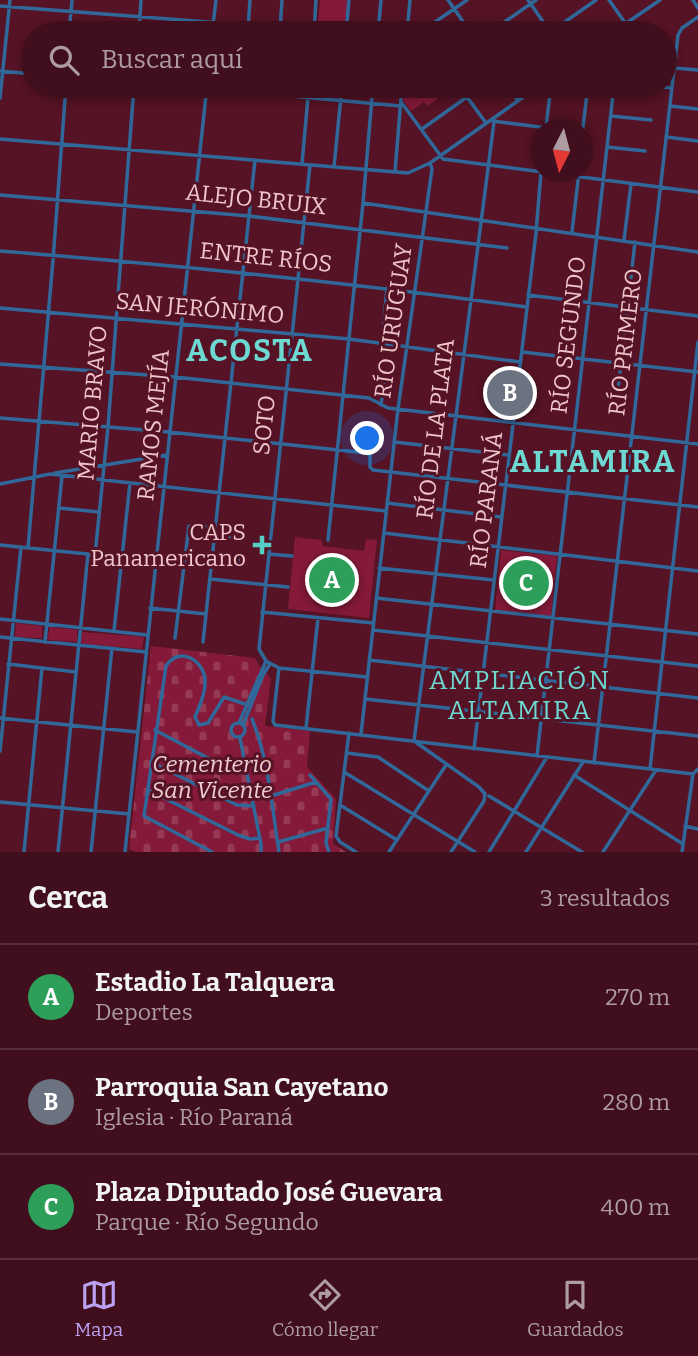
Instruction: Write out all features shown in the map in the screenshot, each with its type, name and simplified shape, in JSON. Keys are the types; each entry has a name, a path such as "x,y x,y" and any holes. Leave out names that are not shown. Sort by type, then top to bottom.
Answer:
{"street":[{"path":"0,98 10,0"},
{"path":"70,21 72,0"},
{"path":"140,21 141,0"},
{"path":"214,21 216,0"},
{"path":"248,21 250,0"},
{"path":"281,21 282,0"},
{"path":"313,21 316,0"},
{"path":"347,21 349,0"},
{"path":"379,21 381,0"},
{"path":"408,21 410,0"},
{"path":"448,0 462,21"},
{"path":"436,21 467,0"},
{"path":"504,21 529,2 536,0"},
{"path":"567,21 596,0"},
{"path":"609,0 624,21"},
{"path":"630,21 660,0"},
{"path":"693,0 698,8"},
{"path":"529,2 542,21"},
{"path":"0,6 182,21"},
{"name":"RÍO PRIMERO","path":"677,52 681,30 698,17"},
{"path":"677,68 698,70"},
{"path":"1,72 21,73"},
{"path":"27,548 40,421 65,98"},
{"name":"MARIO BRAVO","path":"95,555 133,98"},
{"name":"RAMOS MEJÍA","path":"125,852 206,98"},
{"path":"302,164 308,98"},
{"path":"319,98 401,104 443,159 530,171"},
{"path":"328,540 372,98"},
{"path":"395,172 401,98"},
{"path":"422,129 466,98"},
{"path":"468,98 486,123"},
{"path":"0,139 412,173 522,98"},
{"path":"547,119 550,98"},
{"path":"584,119 586,98"},
{"name":"RÍO SEGUNDO","path":"537,756 613,98"},
{"name":"RÍO PRIMERO","path":"594,763 671,98"},
{"path":"334,167 340,100"},
{"path":"670,106 698,109"},
{"path":"611,116 651,120"},
{"path":"493,120 530,126"},
{"name":"RÍO DE LA PLATA","path":"414,741 493,120"},
{"path":"666,137 698,141"},
{"path":"607,147 645,151"},
{"path":"203,642 255,160"},
{"name":"RÍO URUGUAY","path":"361,734 398,408 432,169 430,163"},
{"name":"SOTO","path":"268,662 259,646 310,165"},
{"path":"593,180 698,192"},
{"name":"RÍO PARANÁ","path":"474,749 540,182"},
{"path":"572,232 578,182"},
{"path":"624,240 631,184"},
{"name":"ALEJO BRUIX","path":"0,195 249,216 507,248"},
{"path":"363,203 698,252"},
{"path":"617,398 635,242"},
{"name":"ENTRE RÍOS","path":"0,251 121,260 387,288 527,307"},
{"path":"382,343 387,288"},
{"path":"528,295 698,316"},
{"name":"SAN JERÓNIMO","path":"0,308 349,339 520,362"},
{"path":"650,769 698,342"},
{"path":"522,352 696,372"},
{"path":"0,364 175,377 343,395 369,398 381,405 398,408 698,444"},
{"path":"381,405 385,373"},
{"path":"0,418 169,432 367,453 370,455 371,470 698,507"},
{"path":"394,442 508,455"},
{"path":"0,484 167,455"},
{"path":"50,474 386,511"},
{"path":"45,642 62,475"},
{"path":"114,631 130,483"},
{"path":"387,503 501,517"},
{"path":"59,508 99,512"},
{"path":"175,638 189,526 215,527"},
{"path":"383,533 698,571"},
{"path":"214,535 243,538"},
{"path":"0,545 155,561"},
{"path":"0,751 21,547"},
{"path":"58,852 88,554"},
{"path":"268,554 292,556"},
{"path":"212,557 239,560"},
{"path":"379,568 494,580"},
{"path":"210,579 288,587"},
{"path":"376,598 698,634"},
{"path":"150,608 206,614"},
{"path":"262,612 373,623"},
{"path":"306,728 318,618"},
{"path":"0,619 147,635"},
{"path":"372,630 698,666"},
{"path":"0,637 146,652"},
{"path":"91,852 112,648"},
{"path":"212,852 145,818 144,814 166,666 176,656 193,658 202,671 205,685 195,716 198,724 203,726 208,723 224,697 249,705"},
{"path":"369,660 698,698"},
{"path":"241,724 268,662 279,668 367,677"},
{"path":"8,664 76,672"},
{"path":"24,852 42,668"},
{"path":"279,668 274,724 583,762 656,770 695,771 682,852"},
{"path":"365,699 698,736"},
{"path":"2,718 137,732"},
{"path":"252,719 260,739 279,852"},
{"path":"240,738 246,731 241,724"},
{"path":"240,738 231,731 232,726 241,724"},
{"path":"155,730 236,772 247,772"},
{"path":"349,733 337,839 356,852"},
{"path":"240,738 261,852"},
{"path":"414,741 487,795 582,852"},
{"path":"346,753 377,757 429,791"},
{"path":"489,852 547,757"},
{"path":"151,762 237,805 254,806"},
{"path":"526,852 583,762"},
{"path":"389,852 446,765"},
{"path":"603,852 656,770"},
{"path":"344,772 475,852"},
{"path":"310,775 331,799 326,843 329,852"},
{"path":"574,775 683,844"},
{"path":"271,796 316,782"},
{"path":"147,789 238,835 260,838"},
{"path":"451,852 487,795"},
{"path":"0,802 129,814"},
{"path":"340,805 397,840"},
{"path":"685,826 698,829"},
{"path":"278,842 328,828"}],"green space":[{"path":"320,0 348,0 346,21 318,21"},
{"path":"439,98 428,106 424,102 411,111 403,100"},
{"path":"295,537 322,540 322,546 364,551 366,539 377,540 369,618 288,609"},
{"path":"501,550 557,556 551,616 495,610"},
{"path":"16,623 42,626 42,638 15,637"},
{"path":"50,627 77,630 77,642 47,639"},
{"path":"82,632 144,637 142,649 84,644 81,642"},
{"name":"Cementerio San Vicente","path":"151,646 255,658 271,678 265,726 310,731 307,767 336,799 333,844 346,852 136,852 129,849"}],"place":[{"name":"Parroquia San Cayetano","path":"510,393"},
{"name":"CAPS Panamericano","path":"262,545"},
{"name":"Estadio La Talquera","path":"332,580"},
{"name":"Plaza Diputado José Guevara","path":"526,583"}],"district":[{"name":"ACOSTA","path":"250,351"},
{"name":"ALTAMIRA","path":"593,462"},
{"name":"AMPLIACIÓN ALTAMIRA","path":"520,695"}]}
